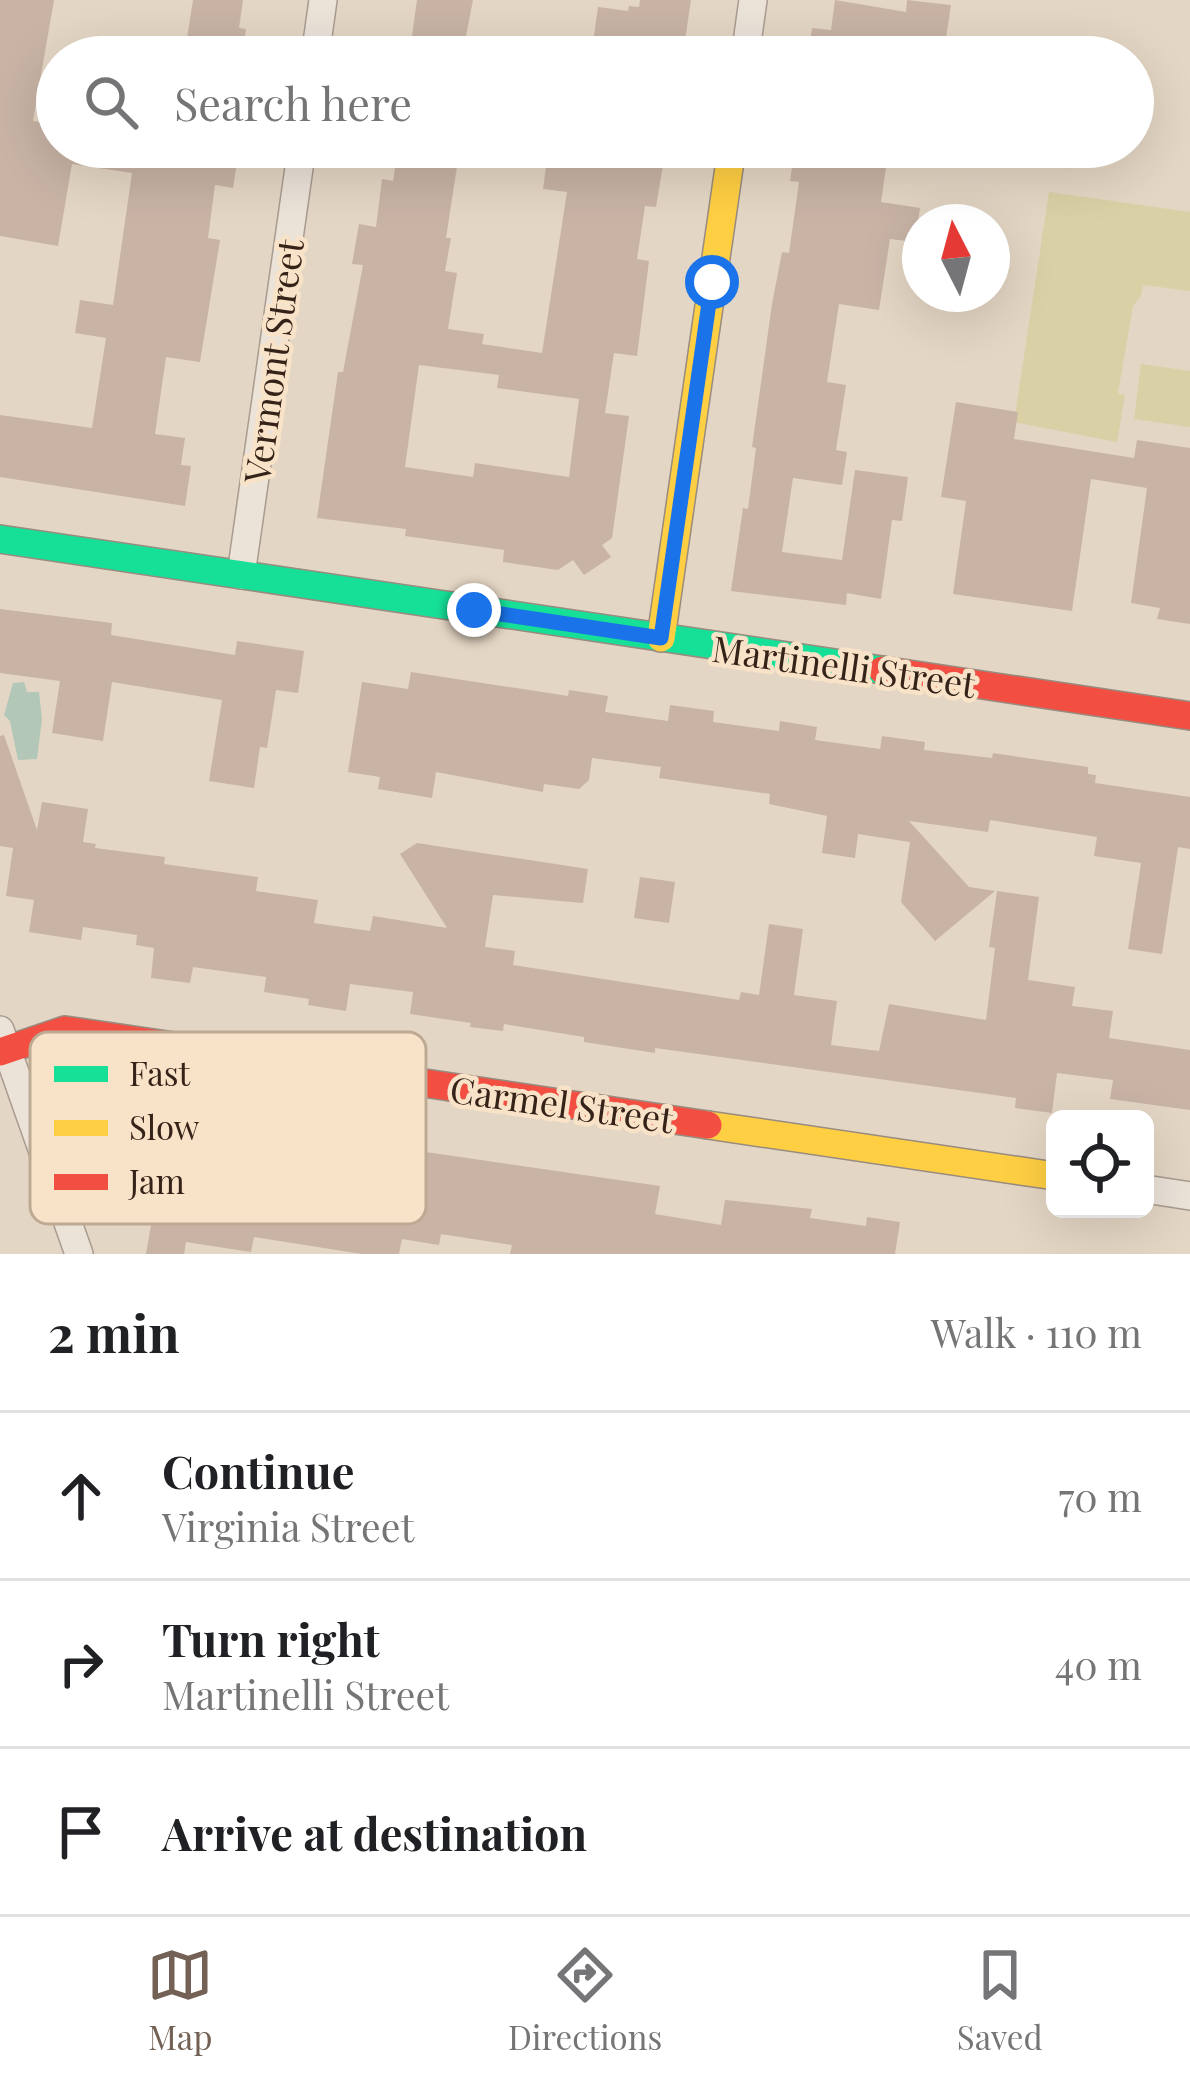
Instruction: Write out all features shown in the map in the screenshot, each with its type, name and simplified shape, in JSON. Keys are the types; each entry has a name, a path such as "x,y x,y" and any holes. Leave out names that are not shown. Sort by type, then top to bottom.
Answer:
{"street":[{"path":"318,36 323,0"},
{"path":"748,36 753,0"},
{"name":"Vermont Street","path":"241,575 299,168"},
{"path":"661,638 729,168"},
{"name":"Martinelli Street","path":"0,538 1190,716"},
{"path":"2,1044 30,1120"},
{"name":"Carmel Street","path":"426,1083 1046,1175"},
{"path":"1154,1190 1190,1196"},
{"path":"68,1224 79,1254"}],"shaded area":[{"path":"1049,192 1190,212 1190,291 1143,285 1133,306 1118,393 1125,395 1117,442 1014,422"},
{"path":"1141,364 1190,371 1190,427 1134,419"},
{"path":"24,682 27,692 39,692 42,719 37,759 18,760 10,721 4,715 13,683"}],"building":[{"path":"0,0 54,0 48,36 36,36 33,121 36,168 71,168 58,246 0,236"},
{"path":"193,0 243,0 239,28 246,29 245,36 187,36"},
{"path":"417,0 473,0 466,36 412,36"},
{"path":"640,0 691,0 686,36 594,36 598,7 628,11 629,6 639,7"},
{"path":"835,0 906,12 907,0 951,5 946,36 811,36 812,28 831,30"},
{"path":"99,168 236,168 233,188 215,185 208,238 220,240 200,362 166,357 155,434 185,438 181,465 191,466 185,506 0,477 0,415 92,428 106,338 75,333 80,300 113,305 132,173"},
{"path":"395,168 457,168 446,238 451,238 445,271 457,273 448,329 484,334 482,344 542,353 567,192 543,189 546,168 662,168 656,207 645,206 637,259 649,261 637,356 614,353 605,413 629,416 612,538 602,545 611,557 584,575 573,560 558,570 503,562 504,550 405,536 406,529 317,518 338,372 343,372 363,265 352,264 359,224 376,227 382,179 393,181","holes":["419,365 499,375 497,388 579,399 569,477 475,463 473,477 405,467"]},
{"path":"792,168 886,168 881,202 902,205 902,240 890,239 879,310 839,304 827,382 846,385 836,450 847,452 842,485 793,478 782,552 842,560 855,470 908,477 902,521 892,520 881,599 847,593 846,605 731,591 743,508 748,509 772,304 782,252 789,253 799,182 790,181"},
{"path":"956,402 1018,412 1014,439 1134,458 1137,440 1190,448 1190,624 1157,619 1160,608 1131,603 1147,488 1091,479 1072,611 953,594 966,501 941,497"},
{"path":"0,609 112,623 111,635 235,655 237,641 304,651 298,693 276,690 267,748 260,747 254,788 209,781 222,700 112,682 103,741 52,733 60,681 0,673"},
{"path":"411,672 568,696 569,690 608,696 605,712 668,721 670,705 714,711 713,722 779,731 780,721 817,727 815,740 880,749 882,736 925,742 924,750 992,758 993,753 1088,767 1088,774 1096,775 1095,783 1190,797 1190,849 1178,847 1162,954 1128,949 1141,863 1094,856 1097,837 990,820 988,832 909,821 969,887 995,891 935,941 901,902 910,842 858,834 855,858 822,853 827,816 769,804 770,794 659,778 661,767 592,758 589,780 579,789 544,784 543,792 436,772 432,798 378,789 380,777 348,772 362,682 408,689"},
{"path":"4,735 37,830 42,802 88,809 83,842 96,844 95,848 165,857 164,864 258,877 256,891 318,900 314,923 370,931 373,916 447,928 400,854 417,843 588,869 583,903 493,895 485,947 515,951 513,965 739,1000 741,992 759,995 769,924 803,929 794,995 837,1001 831,1045 879,1051 889,1004 986,1020 997,891 1039,897 1028,980 1075,987 1072,1006 1113,1011 1109,1038 1190,1050 1190,1110 1110,1099 1113,1080 1057,1073 1052,1110 1046,1112 1015,1108 1016,1098 655,1048 655,1053 504,1024 503,1031 470,1027 471,1023 410,1014 413,992 350,984 346,1011 264,992 266,977 193,967 190,983 151,978 154,948 136,945 137,935 83,927 81,940 29,932 34,900 6,896 13,848 0,846 0,736"},
{"path":"640,877 675,882 669,923 634,918"},
{"path":"426,1152 660,1186 655,1214 721,1225 725,1200 812,1209 810,1218 866,1226 867,1217 900,1222 895,1254 510,1254 512,1245 441,1234 439,1245 402,1239 399,1254 362,1254 254,1237 251,1252 186,1242 184,1254 146,1254 151,1225 145,1224 426,1224"}],"traffic: fast":[{"path":"0,539 882,670"}],"traffic: slow":[{"path":"661,638 729,168"},
{"path":"708,1125 1046,1175"}],"traffic: jam":[{"path":"882,670 1190,716"},
{"path":"59,1032 79,1032"},
{"path":"0,1052 30,1042"},
{"path":"426,1083 708,1125"}],"route":[{"path":"474,610 661,638 712,282"}]}
